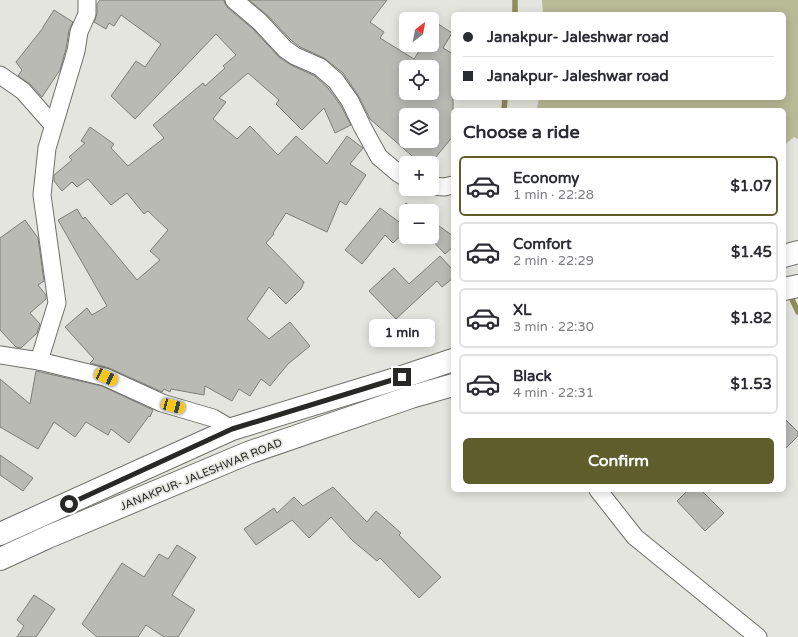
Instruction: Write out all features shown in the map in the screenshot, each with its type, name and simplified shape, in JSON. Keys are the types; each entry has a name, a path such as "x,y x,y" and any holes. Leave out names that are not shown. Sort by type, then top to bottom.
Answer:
{"highway":[{"path":"786,255 798,252"},
{"path":"786,289 798,286"},
{"path":"0,534 56,510 232,429 451,361"},
{"name":"JANAKPUR- JALESHWAR ROAD","path":"0,559 48,537 248,453 411,397 451,386"}],"street":[{"path":"39,361 57,303 42,195 47,148 76,51 78,32 87,14 87,0"},
{"path":"234,0 260,22 284,49 295,56 320,67 336,81 350,101 363,128 380,157 399,174"},
{"path":"0,75 23,91 53,125"},
{"path":"439,187 451,185"},
{"path":"0,355 39,361 106,377 162,403 213,418 232,429"},
{"path":"600,492 635,537 758,637"}],"green space":[{"path":"542,0 798,0 798,139 794,137 786,143 786,108 537,108 539,100 786,100 786,12 543,12"}],"building":[{"path":"100,0 224,0 228,8 253,29 279,57 291,65 315,76 328,88 341,106 351,125 335,133 324,108 302,130 276,104 279,100 248,73 219,98 226,102 213,119 237,139 250,126 278,155 296,136 327,164 347,136 363,148 350,164 366,175 346,205 340,201 327,232 286,213 273,233 274,234 266,243 304,282 301,289 286,304 269,287 247,319 269,339 290,322 310,346 288,364 270,386 261,379 250,396 239,389 232,401 205,386 204,395 171,389 170,392 164,389 162,392 109,368 90,363 94,359 65,327 87,308 92,315 107,306 58,220 77,209 83,219 85,217 137,280 160,260 150,251 168,230 148,211 144,214 127,193 111,205 88,179 77,187 72,182 62,191 54,181 54,175 72,160 69,157 85,143 81,141 90,127 114,144 111,148 128,166 164,138 153,125 203,83 205,86 225,68 223,66 236,55 216,34 135,119 111,96 136,61 145,67 161,44 121,15 114,26 109,23 106,29 94,22 97,14 97,4"},
{"path":"249,0 387,0 370,22 384,32 380,38 399,50 399,52 403,52 414,59 418,52 439,52 439,25 451,32 443,48 451,53 451,100 453,100 453,108 451,108 451,138 437,156 412,156 403,148 439,148 439,108 399,108 399,145 370,119 358,95 343,73 324,58 300,47"},
{"path":"54,10 73,22 69,30 66,49 60,70 42,97 30,84 18,76 22,70 16,62 43,28"},
{"path":"380,208 399,222 399,237 393,243 385,235 362,264 345,250"},
{"path":"25,220 38,238 44,281 38,285 46,295 46,299 30,313 40,324 37,333 21,348 16,347 0,330 0,238"},
{"path":"439,226 451,235 451,249 445,254 436,244 439,244"},
{"path":"440,256 451,268 451,280 442,287 437,281 396,319 369,291 394,268 409,284"},
{"path":"36,371 102,386 153,410 150,417 149,416 129,443 111,429 108,435 86,422 75,437 54,422 38,449 0,427 0,379 30,404"},
{"path":"786,420 798,432 798,436 786,448"},
{"path":"0,455 33,478 23,491 0,475"},
{"path":"333,487 367,522 376,511 401,533 399,535 441,577 419,598 380,558 377,561 353,541 331,517 309,538 292,520 256,545 244,529 274,508 277,513 294,497 303,506"},
{"path":"686,492 703,492 724,513 705,531 677,501"},
{"path":"177,545 196,557 172,595 195,610 178,637 164,637 146,625 138,637 97,637 82,624 122,563 144,577 159,554 168,559"},
{"path":"34,595 55,609 36,637 17,637 24,626 17,620"}],"waterway":[{"path":"515,0 515,12"},
{"path":"504,108 505,100"},
{"path":"789,293 798,312"}],"route":[{"path":"69,504 232,429 402,377"}]}
